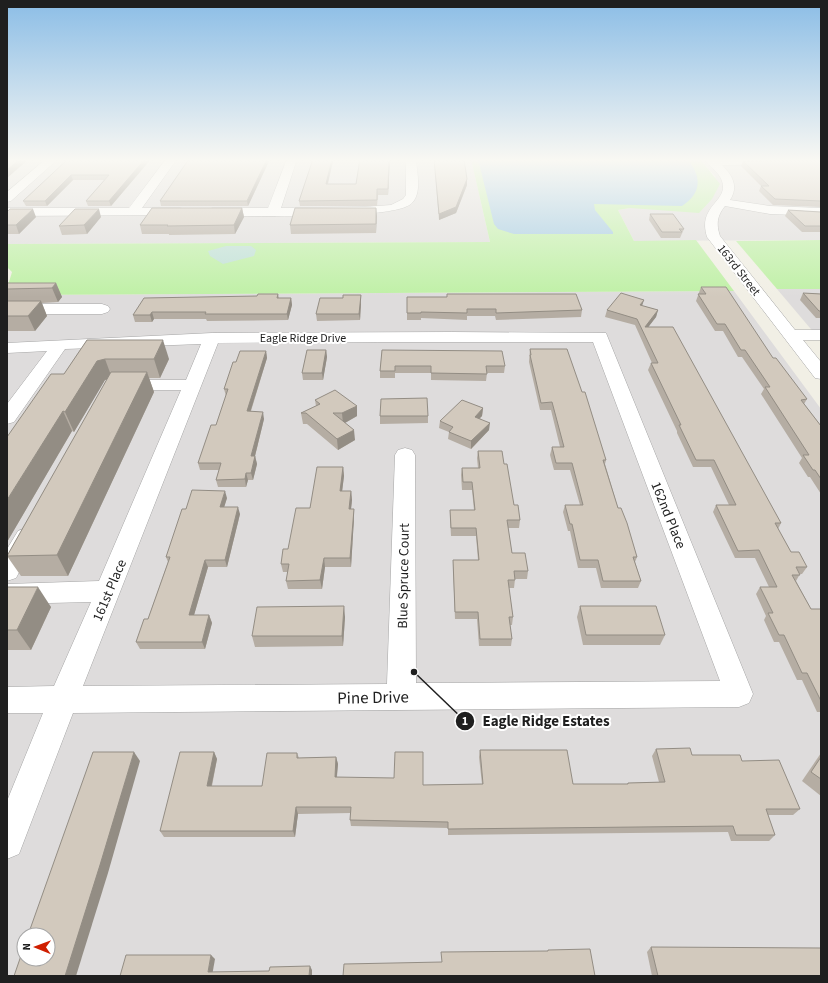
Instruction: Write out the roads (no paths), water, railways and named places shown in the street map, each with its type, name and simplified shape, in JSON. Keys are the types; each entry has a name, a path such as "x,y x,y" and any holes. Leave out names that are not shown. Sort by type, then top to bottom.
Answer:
{"street":[{"path":"133,212 138,205"},
{"path":"273,212 276,205"},
{"path":"7,212 375,211 402,205"},
{"name":"163rd Street","path":"720,205 710,218 710,228 714,237 821,374"},
{"path":"739,205 770,210 821,212"},
{"path":"7,309 102,309"},
{"path":"790,335 821,335"},
{"name":"Eagle Ridge Drive","path":"7,348 60,344 212,338 600,337"},
{"name":"162nd Place","path":"600,337 739,694"},
{"name":"161st Place","path":"7,842 63,700 194,385 212,338"},
{"path":"7,418 60,344"},
{"path":"104,399 112,385 194,385"},
{"name":"Blue Spruce Court","path":"401,697 405,455"},
{"path":"7,571 34,523"},
{"path":"7,594 108,591"},
{"name":"Pine Drive","path":"7,700 739,694"}],"place":[{"name":"Eagle Ridge Estates","path":"414,672"}]}
